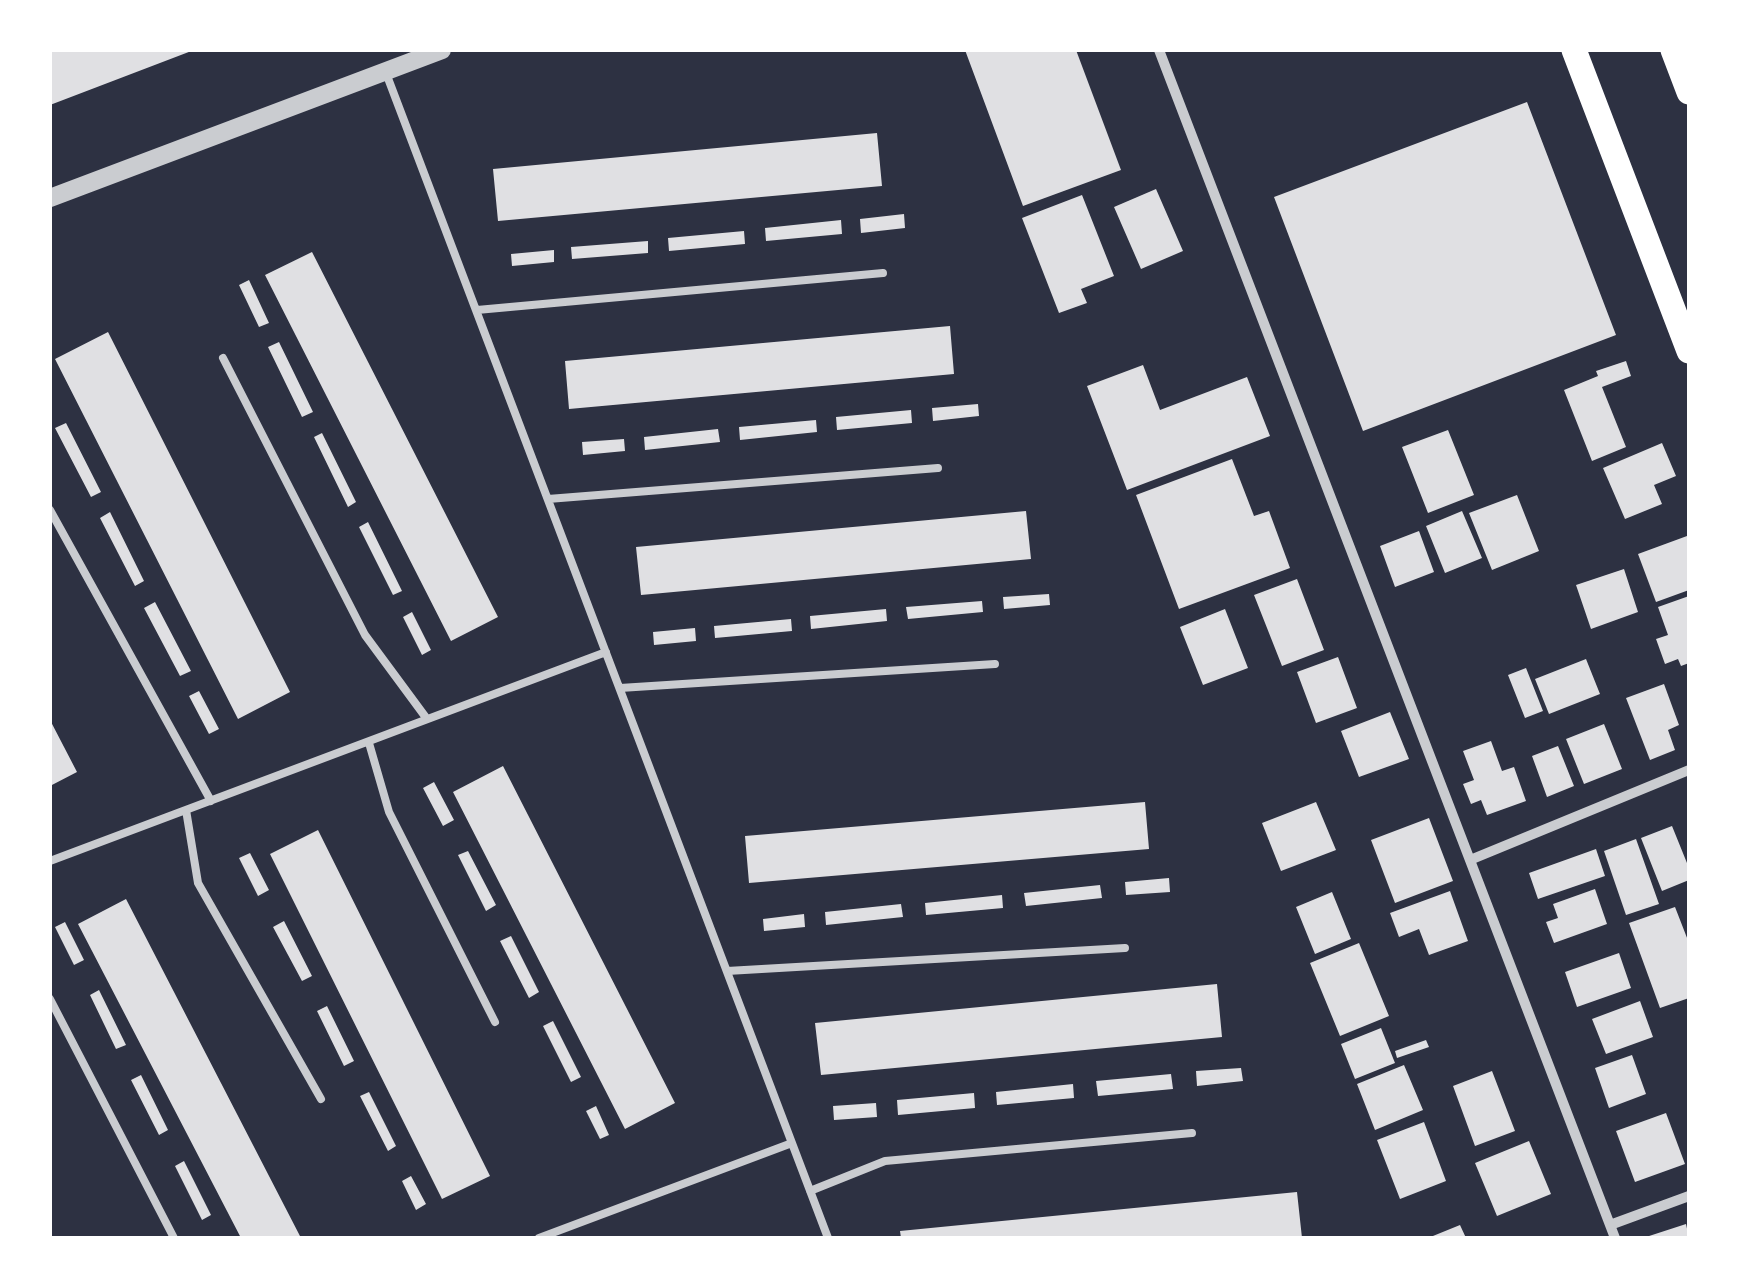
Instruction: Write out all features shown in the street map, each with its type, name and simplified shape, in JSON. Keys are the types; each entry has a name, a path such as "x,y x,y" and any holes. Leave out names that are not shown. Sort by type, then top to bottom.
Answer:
{"main road":[{"path":"1574,50 1689,351"},
{"path":"1672,50 1689,92"}],"street":[{"path":"50,198 442,50"},
{"path":"1158,50 1615,1238"},
{"path":"1470,860 1689,770"},
{"path":"1610,1225 1689,1196"}],"lane":[{"path":"386,71 828,1238"},
{"path":"477,310 883,274"},
{"path":"223,358 365,635 427,720"},
{"path":"548,499 938,468"},
{"path":"50,510 211,801"},
{"path":"50,861 606,652"},
{"path":"620,688 995,664"},
{"path":"368,743 388,812 495,1022"},
{"path":"186,810 198,883 321,1099"},
{"path":"727,971 1126,948"},
{"path":"50,999 174,1238"},
{"path":"810,1191 885,1160 1192,1133"},
{"path":"540,1238 792,1143"}],"building":[{"path":"50,50 194,50 50,105"},
{"path":"965,50 1076,50 1121,170 1023,206"},
{"path":"1527,102 1616,335 1363,431 1274,197"},
{"path":"877,133 882,186 498,221 493,169"},
{"path":"1156,189 1183,251 1141,269 1114,207"},
{"path":"1082,195 1114,276 1081,289 1087,303 1059,313 1022,218"},
{"path":"904,214 905,228 861,233 860,219"},
{"path":"841,220 842,234 766,241 765,228"},
{"path":"744,231 745,244 669,251 668,238"},
{"path":"648,241 648,253 572,259 571,247"},
{"path":"554,250 554,262 512,266 511,254"},
{"path":"312,252 498,617 451,641 265,275"},
{"path":"249,280 269,323 259,327 239,285"},
{"path":"950,326 954,374 569,409 565,361"},
{"path":"108,332 290,692 238,719 55,359"},
{"path":"279,342 313,412 302,417 268,347"},
{"path":"1626,361 1631,376 1602,387 1626,447 1592,461 1564,390 1598,376 1596,371"},
{"path":"1143,365 1160,410 1247,377 1270,436 1127,490 1087,386"},
{"path":"978,404 979,416 933,421 932,408"},
{"path":"911,410 912,423 837,430 836,417"},
{"path":"816,420 817,432 740,440 739,427"},
{"path":"66,423 101,492 91,497 55,428"},
{"path":"718,429 720,442 645,450 644,437"},
{"path":"1448,430 1474,495 1428,513 1402,447"},
{"path":"322,433 356,502 348,507 314,437"},
{"path":"624,439 625,451 583,455 582,442"},
{"path":"1662,443 1676,476 1654,485 1662,504 1625,519 1603,468"},
{"path":"1232,459 1254,516 1269,511 1290,568 1179,609 1136,495"},
{"path":"1517,495 1539,551 1492,570 1469,513"},
{"path":"1026,511 1031,559 641,595 636,547"},
{"path":"1462,511 1482,558 1445,573 1426,526"},
{"path":"110,512 144,581 135,586 100,518"},
{"path":"368,522 402,591 393,595 359,527"},
{"path":"1419,531 1434,572 1395,587 1380,546"},
{"path":"1687,536 1689,590 1656,602 1638,554"},
{"path":"1624,569 1638,612 1591,629 1576,585"},
{"path":"1297,579 1324,650 1282,666 1254,595"},
{"path":"1049,594 1050,605 1004,609 1003,597"},
{"path":"1689,596 1689,663 1681,666 1678,659 1665,664 1656,639 1668,635 1658,607"},
{"path":"982,601 983,612 908,619 906,607"},
{"path":"155,602 191,671 180,676 144,608"},
{"path":"886,609 887,621 811,629 810,616"},
{"path":"1225,609 1248,668 1203,685 1180,627"},
{"path":"412,612 431,650 422,655 403,617"},
{"path":"791,619 792,631 715,638 714,626"},
{"path":"695,628 696,641 654,645 653,632"},
{"path":"1338,657 1357,708 1316,723 1297,672"},
{"path":"1586,659 1600,694 1549,714 1535,679"},
{"path":"1526,668 1543,711 1525,718 1508,675"},
{"path":"1664,684 1679,725 1668,730 1675,750 1650,760 1626,698"},
{"path":"199,691 219,729 209,734 189,696"},
{"path":"1390,712 1409,759 1359,777 1341,731"},
{"path":"50,720 77,772 50,786"},
{"path":"1604,724 1622,769 1584,784 1566,739"},
{"path":"1491,741 1502,771 1514,767 1526,801 1487,815 1481,800 1471,804 1463,784 1474,780 1463,751"},
{"path":"1558,746 1574,786 1547,797 1532,756"},
{"path":"503,766 675,1103 625,1129 453,792"},
{"path":"434,782 454,820 443,826 423,788"},
{"path":"1145,802 1149,849 749,883 745,836"},
{"path":"1316,802 1336,850 1281,871 1262,823"},
{"path":"1429,818 1453,881 1395,903 1371,840"},
{"path":"1672,826 1689,868 1689,880 1662,891 1641,838"},
{"path":"318,830 490,1176 442,1199 270,854"},
{"path":"1636,839 1659,904 1626,915 1604,851"},
{"path":"1596,849 1605,876 1538,899 1529,873"},
{"path":"468,851 496,905 486,911 458,855"},
{"path":"250,853 269,890 258,896 239,858"},
{"path":"1169,878 1170,892 1126,895 1125,882"},
{"path":"1100,885 1102,898 1026,906 1024,893"},
{"path":"1595,889 1607,924 1554,943 1546,922 1558,918 1553,904"},
{"path":"1450,891 1468,941 1429,955 1419,929 1399,937 1390,913"},
{"path":"1332,892 1351,939 1315,954 1296,907"},
{"path":"1002,895 1003,908 926,915 925,903"},
{"path":"126,899 301,1238 241,1238 78,924"},
{"path":"901,904 903,917 826,925 825,912"},
{"path":"1675,907 1689,943 1689,998 1660,1008 1629,923"},
{"path":"804,914 805,927 764,931 763,919"},
{"path":"284,921 312,976 302,981 273,927"},
{"path":"65,922 84,960 74,965 55,927"},
{"path":"511,936 539,992 529,998 500,941"},
{"path":"1359,943 1389,1016 1340,1036 1310,963"},
{"path":"1619,953 1631,988 1577,1007 1565,972"},
{"path":"1217,984 1222,1037 821,1075 815,1023"},
{"path":"99,990 126,1045 116,1049 90,995"},
{"path":"1640,1001 1653,1037 1606,1054 1592,1019"},
{"path":"327,1006 354,1061 344,1066 317,1011"},
{"path":"553,1021 581,1077 571,1082 543,1026"},
{"path":"1381,1028 1395,1063 1355,1079 1341,1044"},
{"path":"1426,1040 1429,1047 1397,1058 1395,1051"},
{"path":"1632,1055 1646,1094 1609,1108 1595,1068"},
{"path":"1404,1065 1423,1110 1375,1130 1357,1084"},
{"path":"1241,1068 1243,1081 1197,1086 1196,1071"},
{"path":"1492,1071 1515,1131 1475,1146 1453,1086"},
{"path":"1171,1074 1173,1089 1098,1096 1096,1081"},
{"path":"141,1075 168,1130 159,1135 131,1080"},
{"path":"1073,1084 1074,1098 997,1105 996,1092"},
{"path":"369,1092 396,1146 388,1151 360,1096"},
{"path":"974,1093 975,1108 898,1115 897,1100"},
{"path":"876,1103 877,1117 834,1120 833,1106"},
{"path":"596,1106 609,1135 600,1139 586,1111"},
{"path":"1666,1113 1685,1164 1635,1182 1616,1131"},
{"path":"1424,1122 1446,1181 1400,1199 1377,1140"},
{"path":"1529,1141 1551,1194 1497,1216 1475,1163"},
{"path":"184,1161 211,1215 202,1220 175,1166"},
{"path":"411,1176 426,1204 416,1210 402,1181"},
{"path":"1297,1192 1302,1238 901,1238 900,1231"},
{"path":"1686,1224 1689,1238 1646,1238 1646,1237"},
{"path":"1460,1225 1466,1238 1428,1238"}]}
